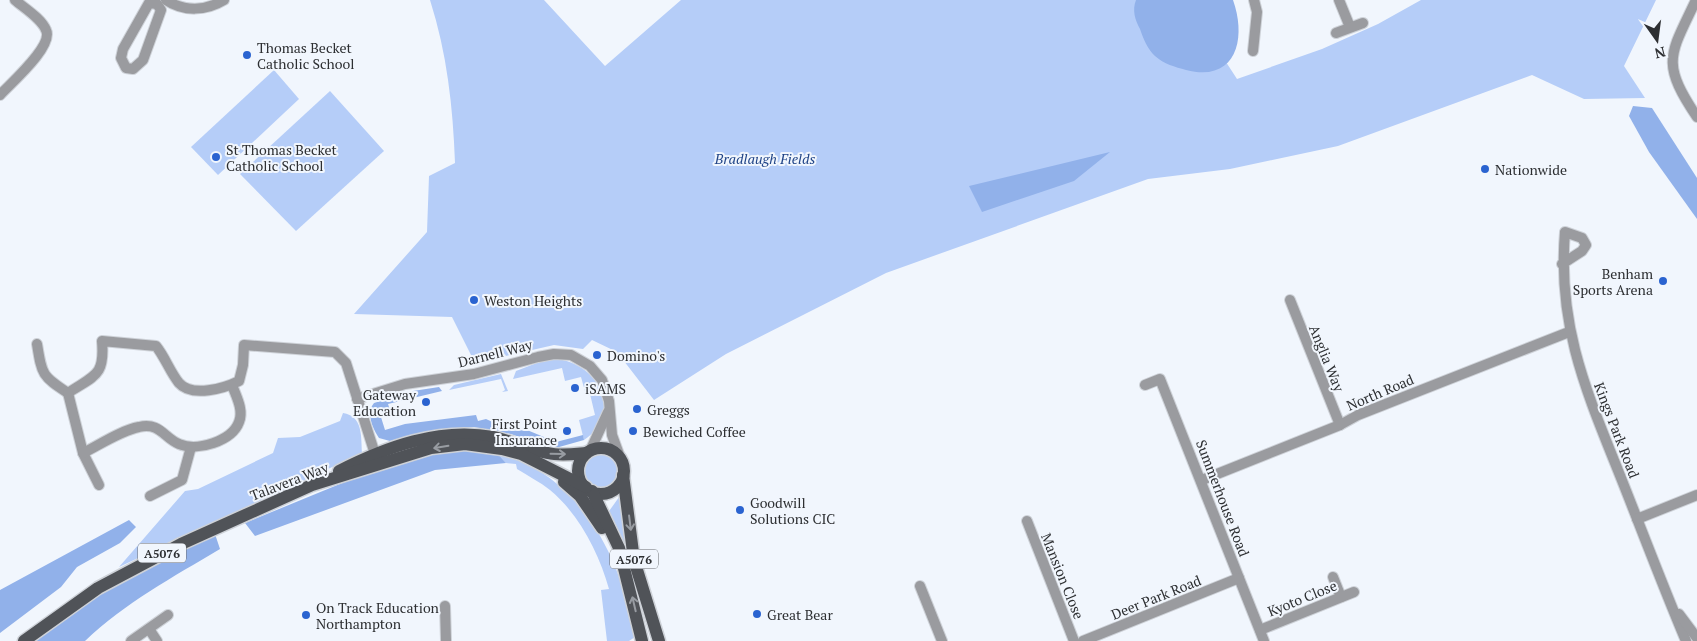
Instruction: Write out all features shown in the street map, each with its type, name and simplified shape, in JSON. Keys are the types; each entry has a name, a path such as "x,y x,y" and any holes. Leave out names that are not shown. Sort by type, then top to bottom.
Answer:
{"main road":[{"path":"312,485 375,454 430,437 455,434 493,437 551,454 588,452 601,448 608,449 620,457 624,475 617,487 605,493 589,489"},
{"name":"Talavera Way","path":"24,641 63,611 126,571 197,536 312,485 431,448 466,444 502,448 522,454 589,489"},
{"path":"588,452 582,458 578,471 619,548 642,641"},
{"path":"541,465 580,496 625,567"},
{"name":"A5076","path":"624,475 634,560 659,641"}],"street":[{"path":"0,95 42,50 47,40 46,28 15,0"},
{"path":"162,1 161,10 142,60 133,69 126,68 121,58 123,49 149,3 162,1 181,8 192,8 212,7 224,0"},
{"path":"1253,50 1257,12 1254,0"},
{"path":"1339,0 1350,27"},
{"path":"1695,7 1677,40 1672,62 1677,85 1697,117"},
{"path":"1336,33 1363,23"},
{"name":"Kings Park Road","path":"1562,264 1569,332 1581,375 1686,641"},
{"name":"Anglia Way","path":"1290,300 1340,425"},
{"name":"North Road","path":"1202,480 1340,425 1358,415 1569,332"},
{"path":"68,393 98,373 103,360 102,341 156,346 181,385 197,390 224,389 239,381 244,365 244,346 335,352 346,363 375,454"},
{"path":"37,344 41,369 47,380 68,393 83,453 99,486"},
{"name":"Darnell Way","path":"356,399 405,384 463,376 538,357 562,354 582,360 596,372 606,388 612,435 620,457"},
{"name":"Summerhouse Road","path":"1146,385 1160,379 1202,480 1264,641"},
{"path":"83,453 139,426 158,428 178,444 191,447 209,444 231,433 239,421 240,408 232,385"},
{"path":"588,452 609,409"},
{"path":"150,496 182,480 191,447"},
{"path":"1638,519 1697,495"},
{"name":"Mansion Close","path":"1026,521 1074,641"},
{"name":"Deer Park Road","path":"1083,641 1239,578"},
{"path":"1333,578 1341,597"},
{"path":"920,586 942,641"},
{"name":"Kyoto Close","path":"1260,630 1354,592"},
{"name":"Kings Park Road","path":"1669,599 1697,638"},
{"path":"445,606 446,641"},
{"path":"131,641 168,615"},
{"path":"148,629 157,641"}],"green space":[{"name":"Bradlaugh Fields","path":"430,0 544,0 605,66 681,0 1147,0 1226,62 1237,79 1322,49 1378,24 1421,0 1656,0 1624,66 1645,98 1584,99 1532,75 1338,146 1230,169 1148,179 886,273 726,354 654,400 617,352 592,340 583,349 554,345 475,363 452,317 354,314 427,232 429,176 455,163 453,121 445,60"},
{"path":"274,70 299,99 218,175 191,147"},
{"path":"330,91 384,151 296,231 240,174"},
{"path":"556,359 571,363 584,370 594,379 601,391 604,404 603,417 596,429 584,440 579,420 595,415 590,394 586,395 581,377 565,381 562,368 513,379 516,371 542,361"},
{"path":"501,374 508,391 502,392 505,390 501,379 449,390 454,385"},
{"path":"343,413 350,415 358,422 362,453 119,567 185,491 198,489 273,453 278,438 300,437 340,421"},
{"path":"496,452 526,463 552,479 574,500 592,523 607,549 619,578 635,637 629,641 607,641 601,590 609,589 600,562 587,535 570,511 550,490 517,469 516,464 506,463"},
{"path":"601,453 613,458 618,470 613,482 601,487 589,482 584,470 589,458"},
{"path":"622,493 627,545 622,547 607,514"}],"shaded area":[{"path":"1136,0 1233,0 1239,29 1234,54 1227,64 1216,70 1203,72 1186,70 1158,59 1144,40 1137,22 1134,7"},
{"path":"1633,106 1652,108 1697,178 1697,219 1649,152 1629,116"},
{"path":"1110,152 1074,181 982,212 969,186"},
{"path":"439,387 442,391 388,404 390,410 380,414 385,430 405,424 476,415 478,421 486,419 512,431 527,430 556,442 583,435 584,440 552,449 511,434 474,427 430,431 390,441 379,438 374,430 370,415 374,403 413,391"},
{"path":"463,448 496,452 506,463 435,470 255,536 245,523 352,479 423,454"},
{"path":"129,520 136,527 120,543 77,567 61,587 0,633 0,590"},
{"path":"215,534 220,549 167,580 133,603 100,627 85,641 32,641 115,583"}],"place":[{"name":"Thomas Becket Catholic School","path":"247,55"},
{"name":"St Thomas Becket Catholic School","path":"216,157"},
{"name":"Nationwide","path":"1485,169"},
{"name":"Benham Sports Arena","path":"1663,281"},
{"name":"Weston Heights","path":"474,300"},
{"name":"Domino's","path":"597,355"},
{"name":"iSAMS","path":"575,388"},
{"name":"Gateway Education","path":"426,402"},
{"name":"Greggs","path":"637,409"},
{"name":"First Point Insurance","path":"567,431"},
{"name":"Bewiched Coffee","path":"633,431"},
{"name":"Goodwill Solutions CIC","path":"740,510"},
{"name":"Great Bear","path":"757,614"},
{"name":"On Track Education Northampton","path":"306,615"}]}
